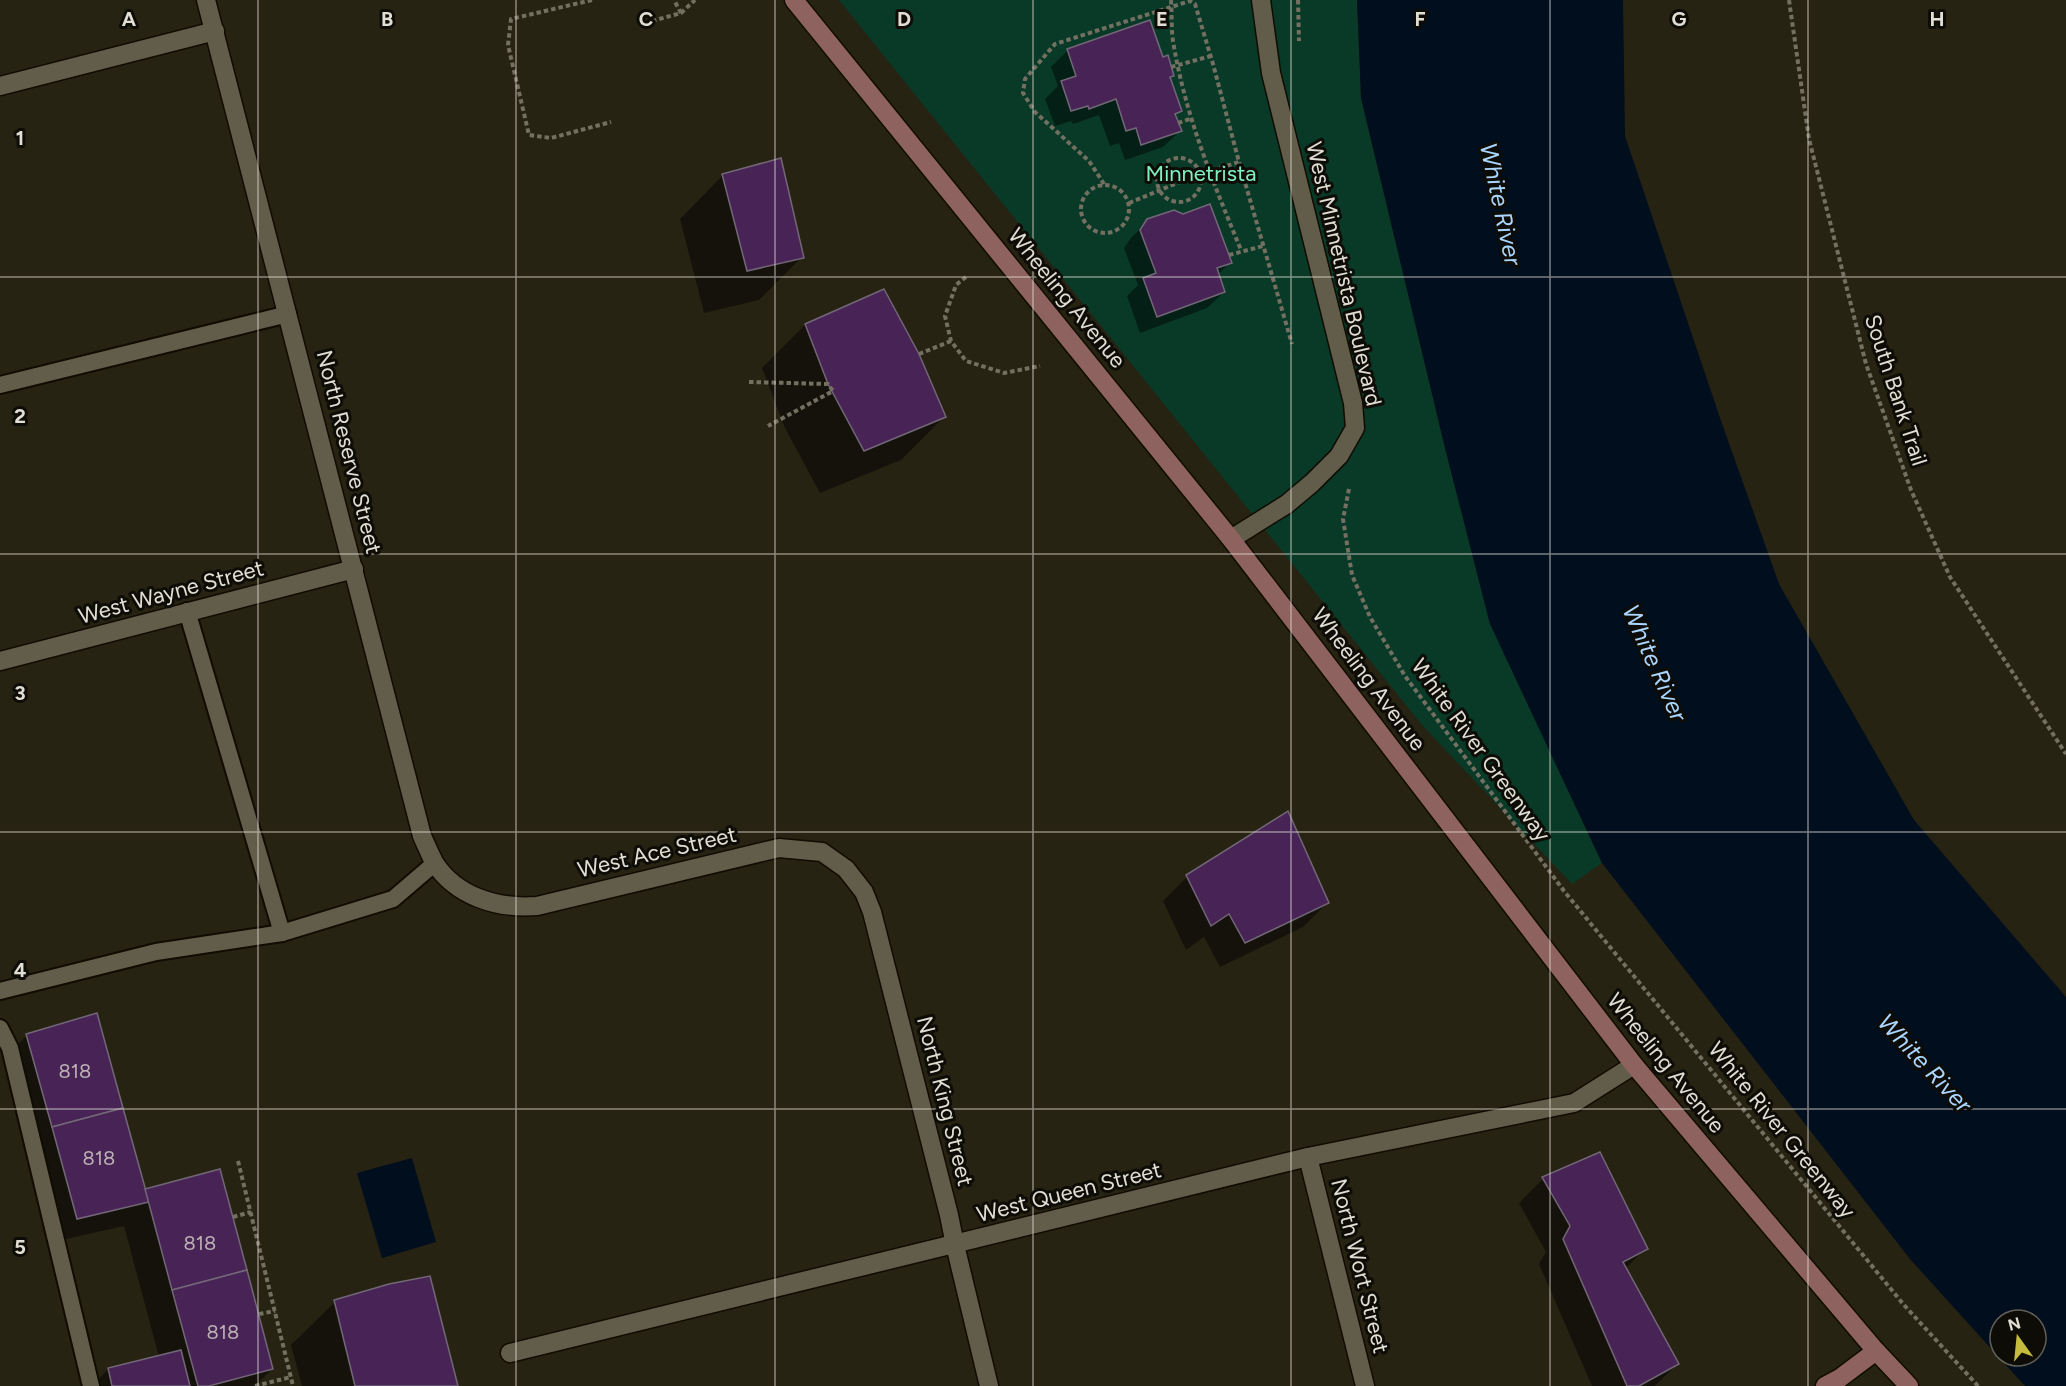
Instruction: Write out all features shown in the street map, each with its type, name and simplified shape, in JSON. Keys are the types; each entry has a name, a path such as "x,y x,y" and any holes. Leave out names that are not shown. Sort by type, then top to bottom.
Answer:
{"main road":[{"name":"Wheeling Avenue","path":"794,0 1231,539 1634,1065 1876,1351 1909,1386"},
{"path":"1825,1386 1840,1378 1876,1351"}],"street":[{"name":"North Reserve Street","path":"206,0 422,836 435,863 452,882 474,897"},
{"name":"West Minnetrista Boulevard","path":"1231,539 1287,504 1312,483 1339,456 1355,428 1353,403 1271,73 1261,0"},
{"path":"0,86 215,31"},
{"name":"West Wayne Street","path":"0,661 354,569"},
{"name":"West Ace Street","path":"474,897 501,905 537,906 779,848 822,852 846,869"},
{"name":"North King Street","path":"846,869 864,892 872,912 949,1215 989,1386"},
{"name":"West Queen Street","path":"510,1353 1308,1157 1574,1103 1634,1065"},
{"name":"North Wort Street","path":"1308,1157 1360,1384"}],"lane":[{"path":"0,385 288,314"},
{"path":"188,611 282,933"},
{"path":"0,991 156,952 282,933 393,899 435,863"},
{"path":"0,1028 10,1048 91,1386"}],"path":[{"path":"592,0 511,19 508,45 529,135 551,138 611,122"},
{"path":"674,0 681,13"},
{"path":"652,21 681,13 695,0"},
{"path":"1171,0 1173,40 1191,119 1208,171 1241,250"},
{"path":"1298,0 1300,42"},
{"name":"South Bank Trail","path":"1789,0 1809,139 1866,364 1911,490 1950,577 2066,754"},
{"path":"1104,184 1089,161 1035,112 1023,93 1025,79 1055,44 1190,1 1195,4 1211,56 1292,344"},
{"path":"1171,68 1211,56"},
{"path":"1178,123 1191,119"},
{"path":"1175,158 1188,161 1194,165 1199,174 1201,184 1198,192 1187,201 1172,202 1165,198 1159,190 1156,178 1158,172 1168,161 1175,158"},
{"path":"1130,203 1199,174 1239,162"},
{"path":"1104,184 1120,189 1130,203 1128,218 1119,230 1104,233 1089,228 1081,214 1083,197 1096,186 1104,184"},
{"path":"1229,255 1263,246"},
{"path":"966,277 956,285 945,316 951,341 966,361 1004,373 1040,366"},
{"path":"919,354 951,341"},
{"path":"749,382 828,384 833,391 768,426"},
{"name":"White River Greenway","path":"1350,484 1343,519 1352,575 1370,616 1405,676 1564,891 1904,1305 1978,1386"},
{"path":"238,1161 293,1386"},
{"path":"233,1217 251,1212"},
{"path":"259,1314 275,1311"},
{"path":"255,1386 291,1377"}],"green space":[{"name":"Minnetrista","path":"839,0 1357,0 1361,98 1445,448 1490,623 1602,863 1572,884 1422,725"}],"water":[{"name":"White River","path":"1357,0 1623,0 1625,136 1720,418 1779,584 1914,820 2066,997 2066,1386 2025,1386 2009,1368 2048,1368 2048,1308 1988,1308 1988,1345 1910,1259 1602,863 1490,624 1361,98"},
{"path":"412,1158 436,1242 382,1258 357,1173"}],"building":[{"path":"1150,20 1163,57 1168,55 1174,76 1170,77 1182,111 1175,114 1182,131 1141,145 1136,128 1126,131 1116,99 1089,109 1088,106 1071,111 1061,81 1076,76 1067,49"},
{"path":"781,158 804,258 747,271 722,174"},
{"path":"1210,204 1232,263 1217,268 1225,292 1157,317 1143,278 1156,273 1140,230 1147,219 1174,210 1183,214"},
{"path":"884,289 919,354 946,417 864,451 828,384 805,324"},
{"path":"1288,811 1329,903 1245,943 1229,914 1211,926 1186,875"},
{"path":"97,1013 123,1108 52,1127 26,1034"},
{"path":"123,1108 149,1202 77,1219 52,1127"},
{"path":"1600,1152 1648,1249 1623,1262 1679,1364 1639,1386 1627,1386 1563,1239 1570,1226 1542,1177"},
{"path":"220,1169 247,1270 172,1290 145,1189"},
{"path":"247,1270 273,1369 209,1386 198,1386 172,1290"},
{"path":"430,1276 458,1386 355,1386 334,1300 389,1284"},
{"path":"181,1350 190,1386 112,1386 108,1368"}]}
